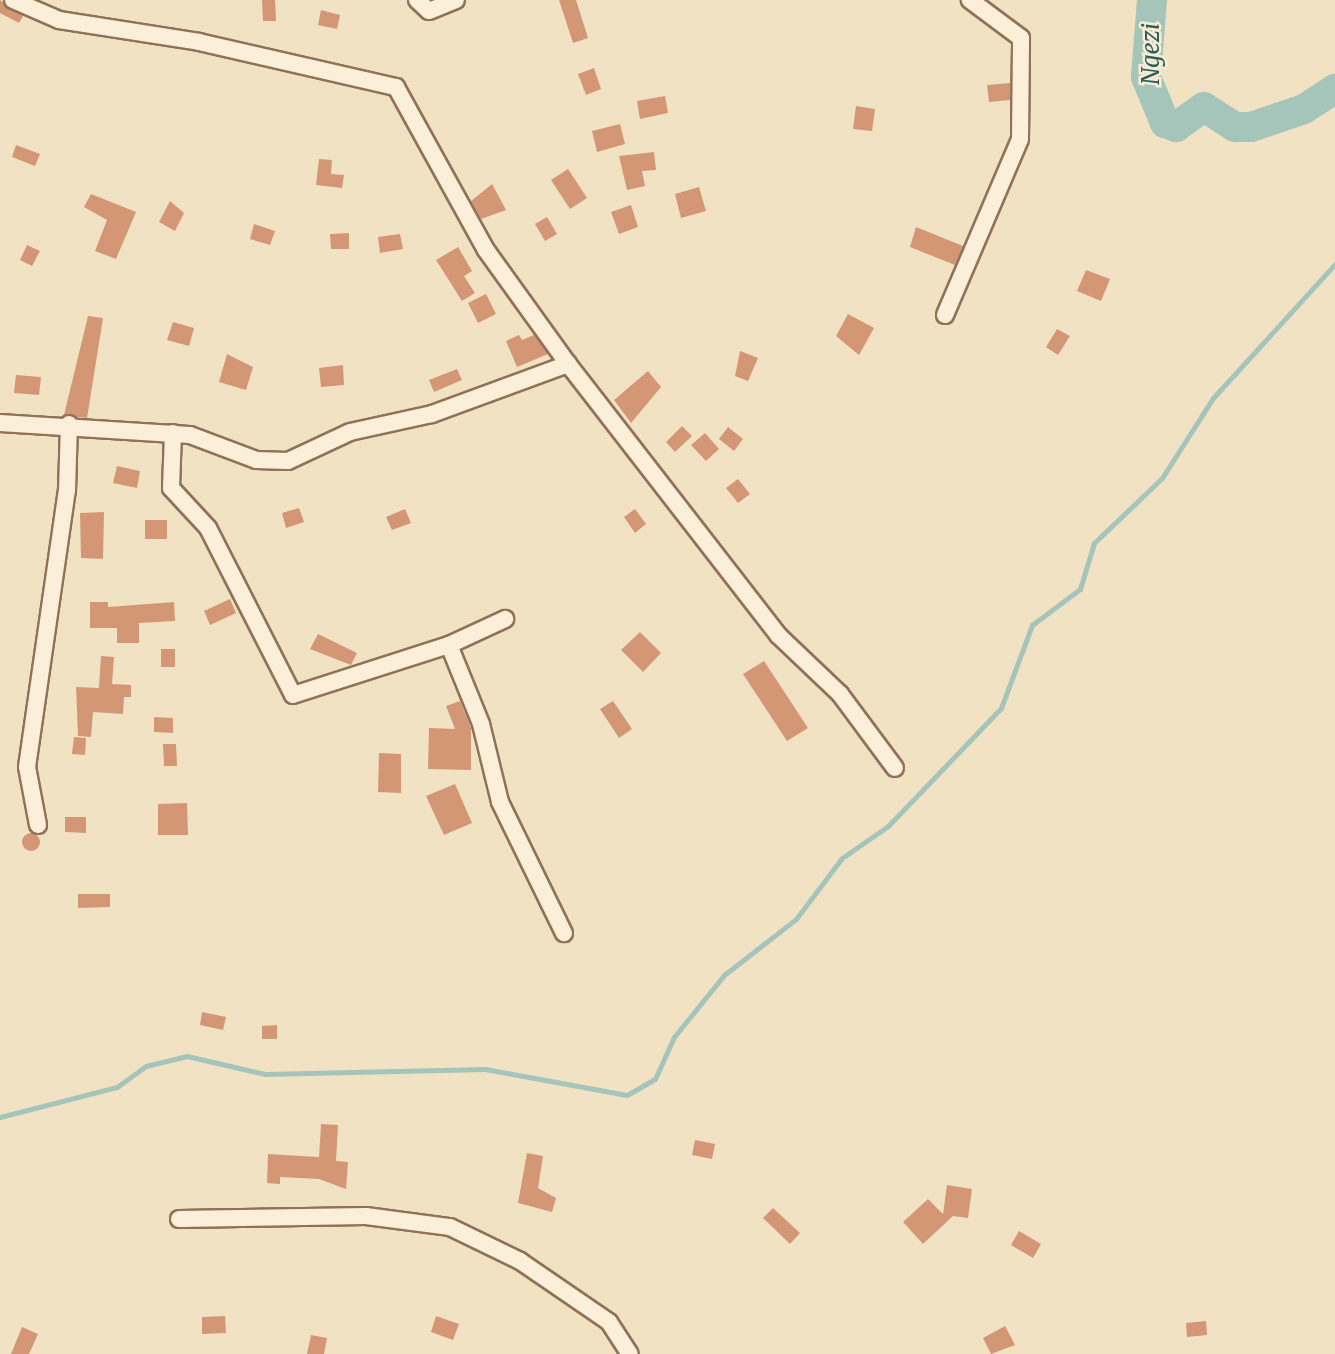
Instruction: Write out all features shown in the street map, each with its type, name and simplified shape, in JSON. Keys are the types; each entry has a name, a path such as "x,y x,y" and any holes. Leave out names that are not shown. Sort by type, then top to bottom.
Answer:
{"street":[{"path":"13,0 59,20 199,42 396,87 486,250 568,365 778,635 840,694 895,768"},
{"path":"417,0 429,11 456,0"},
{"path":"945,315 1020,139 1021,38 970,0"},
{"path":"0,423 173,433 256,460 288,460 351,432 432,414 568,365"},
{"path":"38,825 27,767 67,491 69,425"},
{"path":"173,433 171,488 208,528 293,695 449,645 505,619"},
{"path":"449,645 481,724 500,802 564,933"},
{"path":"179,1219 366,1216 450,1227 520,1261 609,1322 630,1354"}],"building":[{"path":"0,0 23,16 19,23 0,13"},
{"path":"262,0 275,0 276,21 263,21"},
{"path":"559,0 576,0 588,38 573,43"},
{"path":"321,10 340,15 337,29 318,25"},
{"path":"594,68 601,89 586,95 578,74"},
{"path":"1010,83 1010,100 989,102 987,85"},
{"path":"665,96 668,113 640,119 637,101"},
{"path":"856,106 875,109 872,131 853,129"},
{"path":"620,124 625,144 597,152 592,131"},
{"path":"16,145 40,154 35,166 12,157"},
{"path":"654,152 656,170 642,171 645,186 627,190 619,156"},
{"path":"319,159 332,160 331,174 344,175 342,188 316,185"},
{"path":"568,169 587,198 570,209 551,180"},
{"path":"492,184 506,210 481,219 471,201"},
{"path":"699,187 706,211 681,218 675,194"},
{"path":"91,194 136,212 116,259 95,251 107,220 84,207"},
{"path":"170,201 184,213 175,231 159,222"},
{"path":"631,205 638,227 619,234 611,212"},
{"path":"547,217 557,234 545,241 535,224"},
{"path":"254,224 275,231 270,245 250,239"},
{"path":"916,227 963,246 955,265 910,247"},
{"path":"349,233 349,249 331,249 330,234"},
{"path":"400,234 403,249 380,253 378,237"},
{"path":"27,245 40,251 32,266 20,260"},
{"path":"458,247 472,271 464,276 475,293 462,301 436,260"},
{"path":"1086,270 1110,279 1101,301 1077,291"},
{"path":"486,294 496,314 478,323 468,303"},
{"path":"848,314 874,328 859,355 836,336"},
{"path":"88,316 103,318 87,418 64,415"},
{"path":"173,322 194,328 189,346 167,340"},
{"path":"1057,329 1070,336 1058,355 1046,347"},
{"path":"519,335 522,340 534,335 548,354 517,367 506,341"},
{"path":"740,351 758,358 748,381 735,376"},
{"path":"227,354 253,367 246,390 219,382"},
{"path":"343,365 344,385 321,387 319,368"},
{"path":"457,369 462,380 434,392 429,380"},
{"path":"648,371 661,387 631,423 614,400"},
{"path":"16,375 41,377 39,395 14,393"},
{"path":"682,426 692,436 675,452 666,442"},
{"path":"728,427 743,439 734,451 719,439"},
{"path":"705,433 719,449 706,461 691,445"},
{"path":"117,466 140,471 137,488 113,483"},
{"path":"738,479 750,494 738,503 726,488"},
{"path":"299,508 304,522 286,528 282,513"},
{"path":"405,509 411,523 392,530 386,517"},
{"path":"635,509 646,524 635,533 624,517"},
{"path":"104,512 103,559 81,558 80,513"},
{"path":"145,520 167,520 167,539 145,539"},
{"path":"230,599 236,613 210,625 204,611"},
{"path":"90,602 108,602 108,607 174,602 175,621 139,623 139,643 117,643 117,628 90,628"},
{"path":"640,632 661,653 643,672 621,650"},
{"path":"318,634 357,653 351,665 310,649"},
{"path":"161,649 175,649 175,667 161,667"},
{"path":"101,656 114,657 112,684 131,685 131,697 124,697 123,714 93,712 91,737 78,736 76,687 99,688"},
{"path":"764,661 808,728 787,741 743,674"},
{"path":"460,701 471,728 471,770 428,769 429,728 455,729 446,706"},
{"path":"613,701 632,729 619,738 600,709"},
{"path":"154,717 173,718 173,733 154,732"},
{"path":"74,737 86,738 85,755 72,754"},
{"path":"163,744 176,744 177,766 164,766"},
{"path":"379,753 401,754 401,793 378,792"},
{"path":"455,784 472,823 444,835 426,796"},
{"path":"187,803 188,835 158,835 158,804"},
{"path":"65,817 86,817 86,833 65,832"},
{"path":"27,833 35,833 40,842 38,849 27,851 22,846 22,838"},
{"path":"78,894 110,894 110,907 78,908"},
{"path":"202,1012 226,1017 223,1030 200,1025"},
{"path":"277,1025 277,1039 262,1039 262,1026"},
{"path":"321,1124 338,1125 336,1161 348,1162 346,1189 319,1179 280,1177 280,1184 267,1183 268,1154 319,1157"},
{"path":"695,1140 715,1144 712,1159 692,1155"},
{"path":"527,1153 543,1156 538,1188 556,1198 552,1212 518,1203"},
{"path":"947,1185 972,1189 968,1218 953,1216 923,1244 903,1222 928,1199 943,1214"},
{"path":"773,1208 800,1233 790,1244 763,1218"},
{"path":"1019,1231 1041,1244 1033,1258 1011,1245"},
{"path":"225,1316 226,1333 202,1334 202,1317"},
{"path":"436,1316 459,1324 453,1340 431,1332"},
{"path":"1206,1321 1207,1335 1187,1337 1186,1323"},
{"path":"1005,1326 1015,1345 991,1354 983,1338"},
{"path":"22,1327 38,1334 29,1354 11,1354"},
{"path":"311,1335 327,1338 324,1354 307,1354"}],"waterway":[{"name":"Ngezi","path":"1152,0 1146,77 1165,123 1176,127 1204,107 1235,127 1251,127 1304,109 1335,89"},
{"path":"0,1117 117,1087 146,1066 187,1056 265,1074 485,1069 627,1095 655,1079 674,1037 724,975 796,919 842,858 888,826 1001,708 1032,625 1080,589 1094,543 1162,478 1213,398 1335,264"}]}
